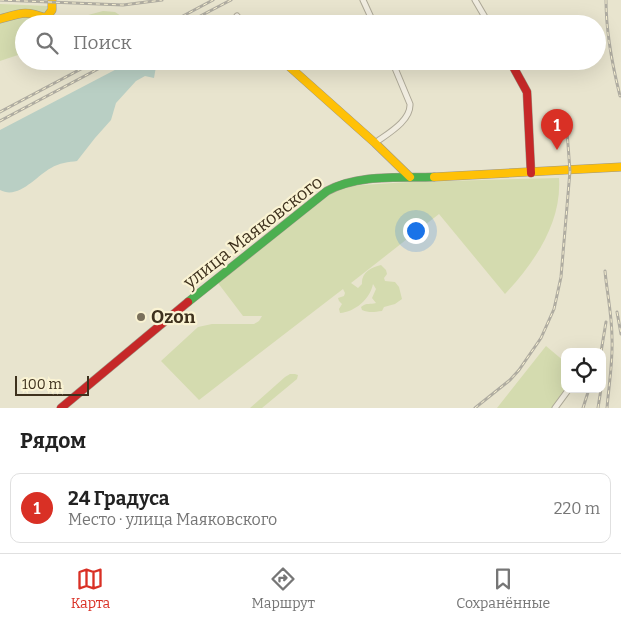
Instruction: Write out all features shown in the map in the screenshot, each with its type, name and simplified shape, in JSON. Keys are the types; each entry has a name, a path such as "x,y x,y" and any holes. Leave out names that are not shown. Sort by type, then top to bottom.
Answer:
{"street":[{"path":"50,15 52,10 52,0"},
{"path":"363,0 370,15"},
{"path":"474,0 483,15"},
{"path":"16,15 28,12 37,15"},
{"path":"0,19 15,15"},
{"path":"293,70 410,177"},
{"path":"375,143 399,125 409,114 411,108 396,70"},
{"path":"515,70 527,92 531,173"},
{"name":"улица Маяковского","path":"61,408 196,295 327,191 349,181 621,167"},
{"path":"555,408 565,393"}],"green space":[{"path":"0,4 48,6 46,15 15,15 15,56 0,61"},
{"path":"103,11 115,12 120,15 88,15"},
{"path":"559,178 559,195 551,226 536,256 505,294 439,214 351,283 358,288 362,284 363,277 367,271 381,265 387,274 384,278 385,281 395,282 399,287 402,299 395,304 384,307 382,311 367,312 362,310 361,307 376,303 372,298 376,289 373,284 369,295 361,304 351,310 340,313 339,309 342,304 338,298 344,296 343,289 199,400 161,361 198,327 212,324 254,324 259,321 262,316 243,316 218,283 334,191 347,186 409,182"},
{"path":"546,346 561,359 561,393 564,393 553,408 497,408"},
{"path":"290,374 298,375 297,379 262,408 250,408 285,377"}],"shaded area":[{"path":"115,70 155,70 154,78 145,76 136,81 116,103 111,120 77,161 54,166 21,190 7,192 0,190 0,130"}],"railway":[{"path":"0,0 123,5 162,0"},
{"path":"185,15 213,0"},
{"path":"202,15 231,0"},
{"path":"606,0 610,48 620,96"},
{"path":"0,112 79,70"},
{"path":"0,121 96,70"},
{"path":"475,408 510,380 519,370 541,338 554,309 561,277 570,171 567,131"},
{"path":"605,271 612,347 607,408"},
{"path":"617,312 621,334"},
{"path":"602,348 606,322"},
{"path":"583,408 588,393"},
{"path":"598,408 600,393"}],"traffic: fast":[{"path":"188,302 327,191 365,179 434,177"}],"traffic: slow":[{"path":"48,15 52,10 52,0"},
{"path":"0,19 23,13 36,15"},
{"path":"293,70 410,177"},
{"path":"434,177 621,167"}],"traffic: jam":[{"path":"515,70 527,92 531,173"},
{"path":"61,408 188,302"}],"place":[{"name":"24 Градуса","path":"557,150"},
{"name":"Ozon","path":"141,317"}]}
